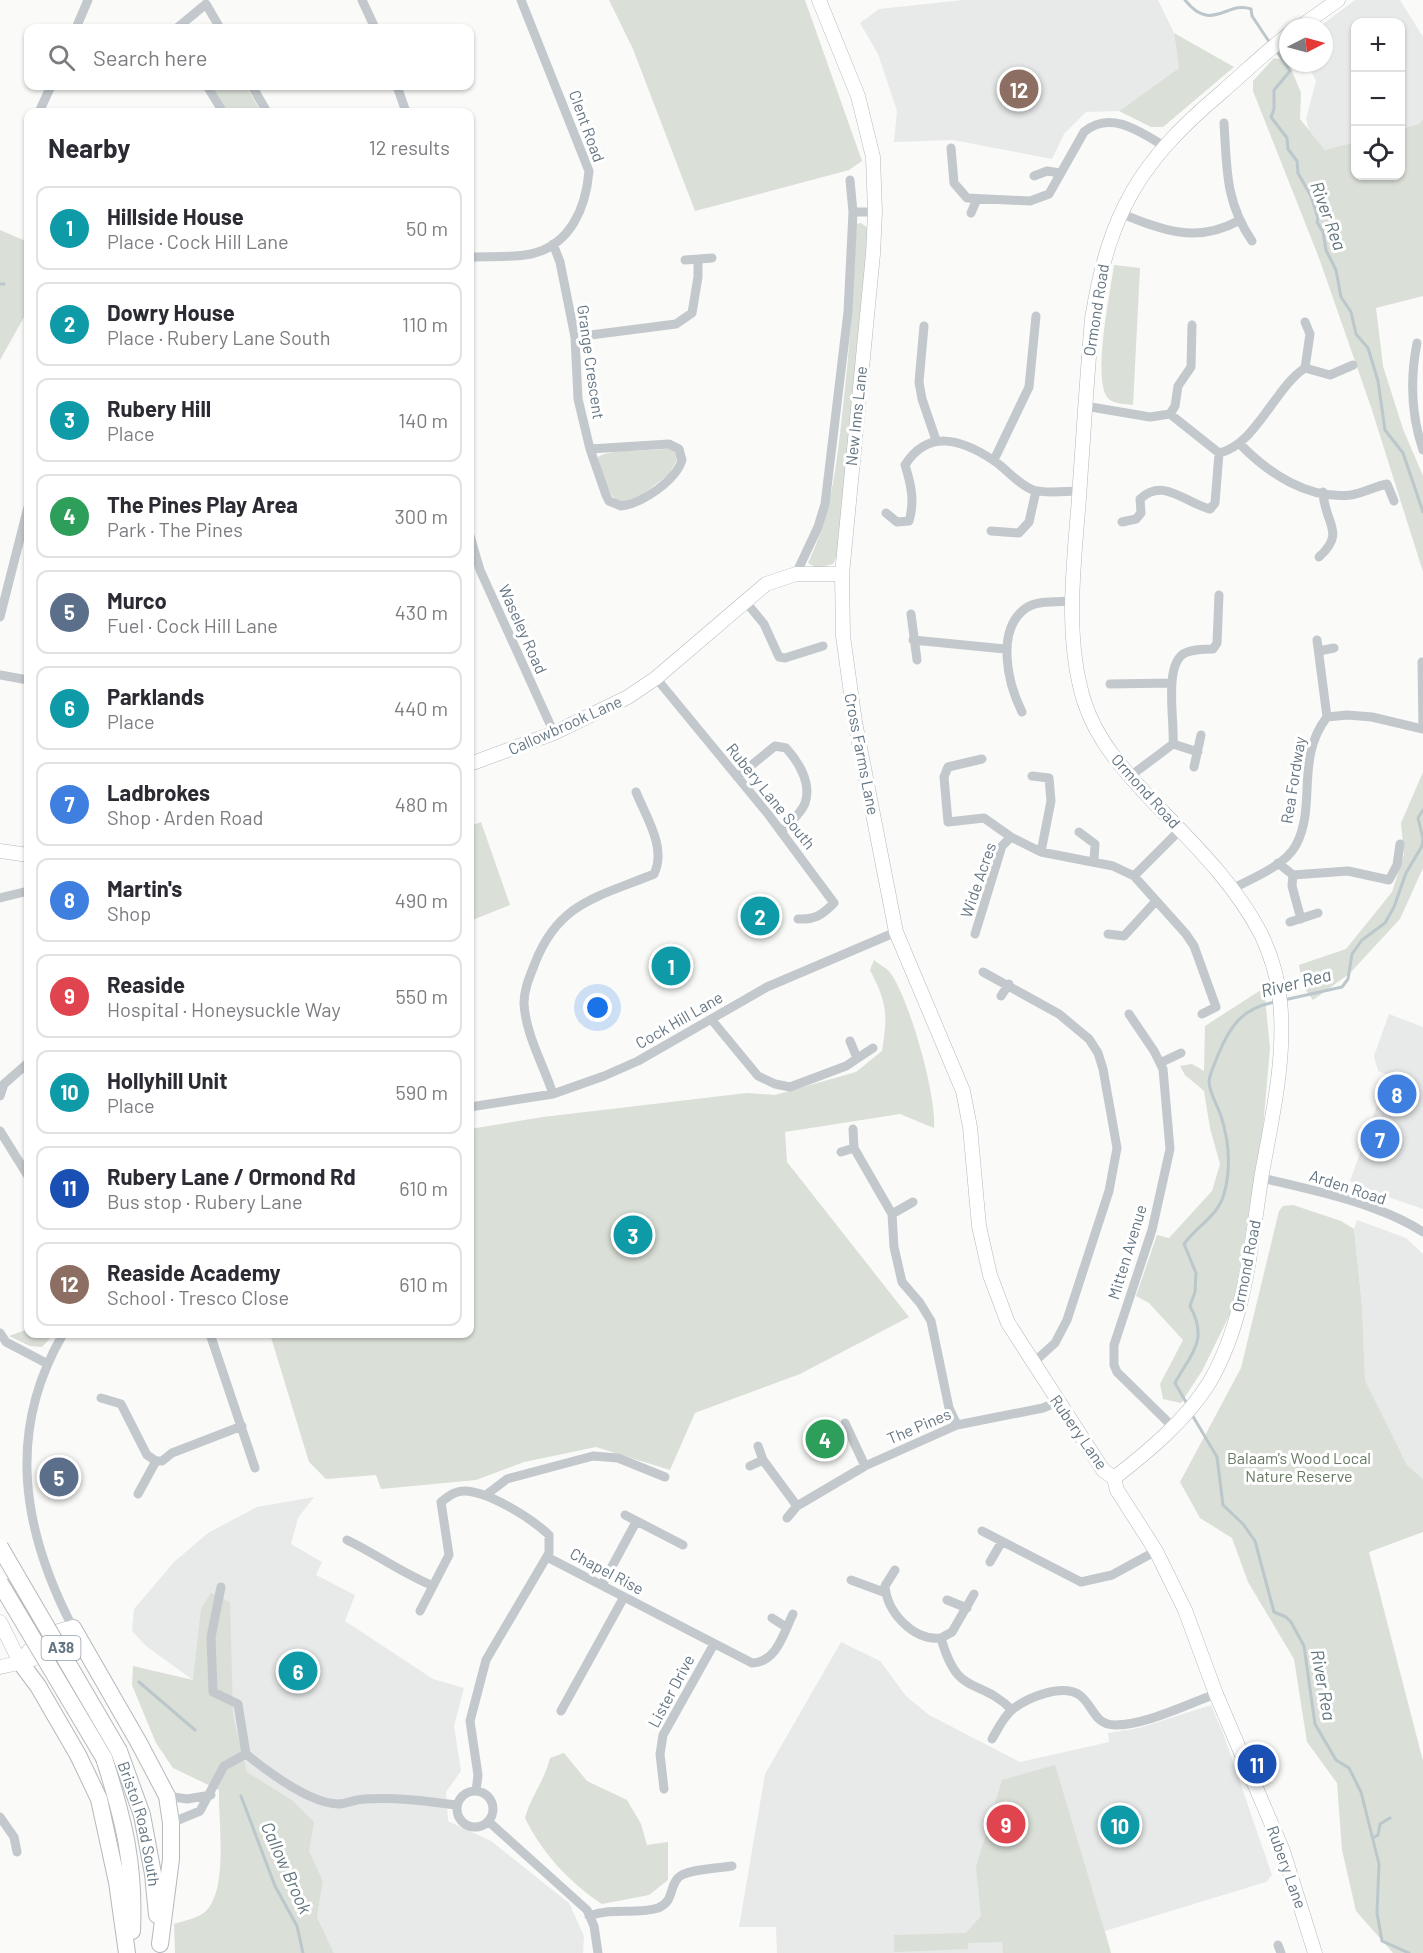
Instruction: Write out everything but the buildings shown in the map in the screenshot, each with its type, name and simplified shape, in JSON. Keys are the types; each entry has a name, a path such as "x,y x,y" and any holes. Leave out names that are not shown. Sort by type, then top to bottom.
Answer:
{"highway":[{"name":"Bristol Road South","path":"0,1548 142,1815 153,1874 160,1949"},
{"name":"Bristol Road South","path":"0,1583 111,1754 131,1856 129,1953"},
{"path":"73,1628 139,1743 166,1796 171,1823 171,1859 160,1949"},
{"path":"20,1662 44,1696 99,1799 129,1953"}],"street":[{"path":"78,24 88,0"},
{"path":"362,0 373,24"},
{"name":"Clent Road","path":"474,257 532,254 553,244 570,230 580,214 587,194 589,171 521,0"},
{"name":"New Inns Lane","path":"819,0 858,96 873,158 875,212 842,574"},
{"path":"1310,18 1329,2"},
{"path":"182,24 206,4 218,24"},
{"name":"Ormond Road","path":"1114,1478 1173,1427 1208,1385 1227,1349 1239,1309 1278,1080 1280,1001 1269,952 1233,889 1129,777 1102,740 1083,700 1073,652 1072,601 1092,319 1100,273 1120,213 1142,173 1164,146 1200,110 1279,43"},
{"path":"41,108 49,90"},
{"path":"210,90 221,108"},
{"path":"254,90 265,108"},
{"path":"398,90 405,108"},
{"path":"951,148 956,188 967,198 1037,200 1049,194 1084,132 1100,122 1114,121 1164,146"},
{"path":"1224,123 1229,194 1238,221 1252,241"},
{"path":"1034,176 1047,171 1060,173"},
{"name":"New Inns Lane","path":"796,574 818,527 825,504 846,331 853,212 850,180"},
{"path":"971,213 977,199"},
{"path":"853,212 875,212"},
{"path":"1120,213 1161,228 1199,233 1223,230 1238,221"},
{"name":"Grange Crescent","path":"553,244 560,262 575,337 578,399 590,449 609,501 621,506 646,498 677,470 682,459 679,449 669,444 590,449"},
{"path":"685,260 712,258"},
{"path":"575,337 676,324 692,313 699,277 698,260"},
{"path":"994,460 1029,387 1036,316"},
{"path":"1305,322 1310,334 1305,368"},
{"path":"1170,414 1175,406 1178,386 1191,367 1192,325"},
{"path":"924,326 919,382 922,399 936,440"},
{"path":"1417,343 1412,368 1413,399 1415,426 1423,450"},
{"path":"1219,453 1231,450 1240,444 1257,422 1271,409 1297,373 1305,368 1330,375 1353,365"},
{"path":"1085,406 1150,417 1170,414 1219,453"},
{"path":"886,513 897,522 909,521 911,483 905,465 912,454 925,443 936,440 949,440 994,460 1018,483 1036,491 1080,490"},
{"path":"1240,444 1265,469 1304,489 1352,495 1387,484 1394,501"},
{"path":"1122,522 1136,519 1141,513 1140,499 1148,491 1168,490 1196,506 1210,509 1215,503 1219,453"},
{"path":"991,531 1019,533 1029,522 1036,491"},
{"path":"1319,557 1332,545 1334,538 1324,504 1323,492"},
{"path":"0,617 24,523"},
{"name":"Waseley Road","path":"474,550 480,570 554,733"},
{"path":"474,572 480,570"},
{"path":"656,678 766,584 796,574 842,574"},
{"name":"Cross Farms Lane","path":"842,574 843,636 848,676 896,932"},
{"path":"1129,777 1173,744 1175,723 1170,683 1176,661 1184,653 1214,649 1217,643 1219,596"},
{"path":"745,601 764,624 779,657 785,658 823,646"},
{"path":"1022,712 1014,696 1005,649 1015,618 1027,607 1040,603 1072,601"},
{"path":"910,614 917,660"},
{"path":"913,640 1005,649"},
{"path":"1317,640 1327,717 1347,714 1372,717 1388,723 1423,729 1422,663"},
{"path":"1319,651 1334,648"},
{"path":"0,675 24,679"},
{"name":"Callowbrook Lane","path":"474,763 554,733 628,697 656,678"},
{"name":"Rubery Lane South","path":"656,678 781,832 834,903 822,915 810,920 798,919"},
{"path":"1110,684 1170,683"},
{"name":"Rea Fordway","path":"1233,889 1278,863 1296,846 1304,821 1309,761 1316,731 1327,717"},
{"path":"1194,768 1201,735"},
{"path":"1173,744 1198,752"},
{"path":"737,777 775,746 786,748 798,762 806,785 805,804 781,832"},
{"name":"Wide Acres","path":"982,759 948,768 944,777 948,822 984,818 1011,837 1041,852 1094,861 1113,866 1134,876"},
{"path":"1032,776 1049,778 1051,801 1041,852"},
{"path":"553,1094 527,1021 524,1003 528,982 542,945 574,907 654,874 660,863 658,845 636,792"},
{"path":"1180,830 1134,876 1194,946 1216,1007 1202,1014"},
{"path":"1079,832 1095,844 1094,861"},
{"name":"Wide Acres","path":"975,934 1002,846 1011,837"},
{"path":"1278,863 1293,874 1348,871 1389,880 1397,865 1400,844"},
{"path":"0,851 24,854"},
{"path":"1293,874 1293,886 1301,919"},
{"path":"0,898 24,892"},
{"path":"1108,934 1124,936 1156,901"},
{"path":"1290,922 1318,913"},
{"name":"Cock Hill Lane","path":"474,1106 553,1094 638,1061 767,987 896,932"},
{"name":"Rubery Lane","path":"896,932 963,1091 970,1128 984,1254 1008,1323 1103,1470 1114,1478 1117,1490 1156,1551 1185,1610 1216,1694 1283,1851 1315,1953"},
{"path":"982,972 1009,984 1075,1025 1094,1046 1104,1069 1117,1148 1109,1191 1067,1320 1055,1343 1033,1364"},
{"path":"1001,996 1009,984"},
{"name":"Mitten Avenue","path":"1128,1014 1160,1063 1170,1149 1152,1230 1122,1317 1114,1356 1117,1372 1173,1427"},
{"path":"711,1019 758,1076 775,1084 790,1087 846,1066 873,1048"},
{"path":"850,1041 857,1058"},
{"path":"1160,1063 1181,1053"},
{"path":"0,1096 4,1084 24,1066"},
{"path":"853,1129 854,1148 892,1214 894,1247 902,1282 920,1303 931,1322 950,1408 957,1425"},
{"path":"0,1131 24,1170"},
{"path":"841,1152 854,1148"},
{"name":"Arden Road","path":"1262,1178 1347,1201 1394,1218 1423,1232"},
{"path":"892,1214 913,1202"},
{"path":"0,1333 3,1345 46,1363"},
{"path":"0,1667 20,1662 28,1650 62,1629 73,1628 53,1588 32,1522 25,1451 33,1409 46,1363 61,1338"},
{"path":"211,1338 255,1468"},
{"path":"101,1398 121,1404 147,1455 156,1461 162,1461 172,1453 242,1426"},
{"name":"The Pines","path":"787,1518 797,1506 865,1466 957,1425 1043,1408 1057,1402"},
{"path":"845,1424 865,1466"},
{"path":"758,1446 763,1460 797,1506"},
{"path":"486,1495 507,1479 593,1456 618,1458 665,1477"},
{"path":"750,1466 763,1460"},
{"path":"138,1494 156,1461"},
{"path":"420,1611 449,1556 441,1502 451,1494 464,1491 486,1495 540,1526 549,1535 547,1557"},
{"path":"624,1515 683,1545"},
{"path":"602,1585 636,1522"},
{"path":"982,1531 1001,1543 1081,1582 1112,1575 1156,1551"},
{"path":"347,1540 381,1556 405,1574 432,1585"},
{"path":"990,1562 1001,1543"},
{"name":"Chapel Rise","path":"476,1791 478,1775 470,1721 486,1660 547,1557 752,1664 765,1663 771,1658 792,1614"},
{"path":"895,1570 885,1586 891,1608 912,1630 933,1639 941,1638 952,1632 974,1594"},
{"path":"851,1580 886,1593"},
{"path":"221,1587 211,1637 213,1692 238,1704 246,1754 268,1772 313,1797 338,1804 362,1798 394,1798 456,1805"},
{"path":"561,1711 624,1597"},
{"path":"947,1600 967,1608"},
{"path":"772,1618 786,1627"},
{"path":"0,1623 20,1662"},
{"path":"941,1638 948,1663 958,1678 975,1689 1001,1699 1012,1710"},
{"name":"Lister Drive","path":"664,1789 660,1754 663,1735 714,1644"},
{"path":"992,1740 1012,1710 1038,1696 1061,1691 1076,1692 1084,1699 1098,1720 1113,1725 1135,1722 1216,1694"},
{"path":"171,1823 200,1811 211,1795 224,1766 246,1754"},
{"path":"476,1791 486,1795 493,1810 489,1821 483,1826 467,1827 458,1815 456,1805 467,1793 476,1791"},
{"path":"166,1796 187,1799 211,1795"},
{"path":"0,1817 14,1837 17,1852"},
{"path":"489,1821 571,1894 590,1916 598,1953"},
{"path":"590,1916 604,1910 657,1908 665,1904 678,1878 686,1873 732,1866"}],"shaded area":[{"path":"963,0 1158,0 1174,33 1179,68 1119,111 1086,112 1064,134 1052,159 953,140 894,142 897,111 878,54 860,23 879,9"},
{"path":"1355,0 1400,0 1423,37 1423,119 1419,124 1405,128 1405,18 1351,18 1351,143 1325,150 1309,130 1306,119 1316,81 1312,72 1333,72 1333,18 1331,18"},
{"path":"1389,1014 1423,1027 1423,1209 1365,1189 1350,1181 1388,1075 1378,1071 1374,1056"},
{"path":"1357,1220 1406,1238 1423,1254 1423,1479 1407,1465 1365,1380 1362,1306 1354,1229"},
{"path":"314,1497 298,1518 291,1544 322,1562 316,1575 355,1595 345,1621 433,1679 464,1688 454,1726 461,1771 446,1792 448,1821 491,1841 569,1903 584,1936 583,1953 334,1953 317,1917 323,1881 309,1851 292,1800 247,1772 233,1715 193,1680 146,1646 132,1631 134,1609 174,1562 208,1533 257,1507"},
{"path":"841,1642 880,1661 906,1696 929,1715 1020,1762 1109,1742 1108,1733 1139,1728 1211,1705 1223,1733 1272,1875 1266,1882 1105,1931 1111,1953 777,1953 776,1927 739,1927 765,1774"}],"green space":[{"path":"609,0 805,0 862,161 849,170 695,211 633,49"},
{"path":"1174,33 1234,67 1163,127 1151,127 1119,111 1179,68"},
{"path":"1274,58 1279,59 1279,72 1292,72 1301,93 1300,119 1325,150 1351,143 1351,180 1405,180 1405,128 1419,124 1423,119 1423,296 1376,308 1383,366 1403,429 1423,476 1423,572 1371,407 1319,258 1253,91 1253,81"},
{"path":"214,90 248,90 259,108 226,108"},
{"path":"861,223 869,229 837,556 833,564 817,568 808,563 823,525 836,467 850,339 856,224"},
{"path":"0,230 24,240 24,317 0,360"},
{"path":"1114,265 1140,268 1133,405 1110,400 1104,391 1102,377 1103,337"},
{"path":"670,448 676,451 678,458 669,474 633,502 617,502 605,486 598,457 612,452"},
{"path":"1423,772 1423,868 1400,919 1349,974 1313,1000 1303,986 1299,965 1346,949 1392,892 1404,854 1401,823"},
{"path":"481,822 510,905 474,919 474,825"},
{"path":"874,960 889,971 905,1002 926,1071 934,1113 934,1128 900,1114 785,1132 787,1162 909,1317 800,1374 695,1413 670,1470 596,1447 524,1462 476,1480 381,1489 376,1475 326,1479 309,1462 271,1338 474,1338 474,1128 543,1117 747,1093 775,1095 856,1072 882,1051 885,1009 870,970"},
{"path":"1264,988 1270,1048 1263,1128 1233,1308 1202,1371 1181,1403 1163,1399 1160,1384 1183,1340 1149,1303 1136,1296 1157,1235 1169,1238 1212,1191 1220,1164 1210,1128 1204,1091 1185,1075 1180,1066 1192,1064 1204,1071 1205,1026"},
{"name":"Balaam's Wood Local Nature Reserve","path":"1293,1205 1341,1221 1354,1229 1362,1306 1365,1380 1407,1465 1423,1479 1423,1532 1369,1552 1423,1761 1423,1953 1393,1953 1356,1911 1342,1850 1337,1783 1307,1742 1294,1659 1248,1582 1232,1538 1200,1518 1180,1482 1241,1368 1279,1211 1283,1206"},
{"path":"24,1330 24,1338 50,1338 42,1347 30,1346 9,1336"},
{"path":"832,1424 841,1449 819,1457 808,1433"},
{"path":"211,1593 230,1602 233,1715 247,1772 292,1800 314,1822 309,1851 323,1881 317,1917 334,1953 175,1953 174,1924 205,1912 217,1888 221,1854 219,1790 173,1768 156,1743 132,1685 133,1666 193,1680 201,1609"},
{"path":"564,1753 587,1781 627,1800 641,1824 647,1845 668,1842 668,1880 649,1895 602,1904 578,1886 558,1866 532,1831 525,1818 528,1810 550,1758"},
{"path":"1055,1765 1111,1953 1003,1953 1002,1942 968,1943 968,1949 894,1952 894,1935 966,1933 981,1916 976,1867 1002,1780"}],"waterway":[{"name":"River Rea","path":"1185,0 1203,14 1219,14 1242,7 1251,9 1252,16 1270,43"},
{"name":"River Rea","path":"1276,50 1290,71 1274,90 1274,109 1271,117 1287,138 1288,149 1297,161 1298,173 1311,196 1318,218 1317,222 1323,232 1326,250 1336,270 1341,297 1351,312 1356,334 1368,348 1378,381 1385,430 1403,453 1423,512"},
{"name":"River Rea","path":"1284,1000 1342,987 1348,979 1352,954 1362,940 1385,923 1394,907 1406,873 1422,846 1423,839 1418,818 1423,810"},
{"name":"River Rea","path":"1187,1404 1175,1383 1196,1346 1198,1329 1190,1306 1195,1292 1196,1273 1184,1244 1217,1209 1224,1194 1228,1175 1226,1135 1209,1081 1227,1035 1233,1027 1254,1009 1275,1002"},
{"name":"River Rea","path":"1191,1413 1217,1457 1223,1505 1243,1524 1255,1541 1274,1612 1291,1622 1304,1646 1315,1724 1336,1760 1349,1768 1361,1792 1379,1864 1377,1913 1382,1941 1409,1953"},
{"name":"Callow Brook","path":"139,1682 195,1730"},
{"name":"Callow Brook","path":"241,1796 275,1886 297,1926 303,1953"},
{"path":"1373,1838 1378,1835 1380,1824 1390,1818"}],"place":[{"name":"Reaside Academy","path":"1019,89"},
{"name":"Dowry House","path":"760,916"},
{"name":"Hillside House","path":"671,966"},
{"name":"Martin's","path":"1397,1094"},
{"name":"Ladbrokes","path":"1380,1139"},
{"name":"Rubery Hill","path":"633,1235"},
{"name":"The Pines Play Area","path":"825,1439"},
{"name":"Murco","path":"59,1477"},
{"name":"Parklands","path":"298,1671"},
{"name":"Rubery Lane / Ormond Rd","path":"1257,1764"},
{"name":"Reaside","path":"1006,1824"},
{"name":"Hollyhill Unit","path":"1120,1825"}]}
